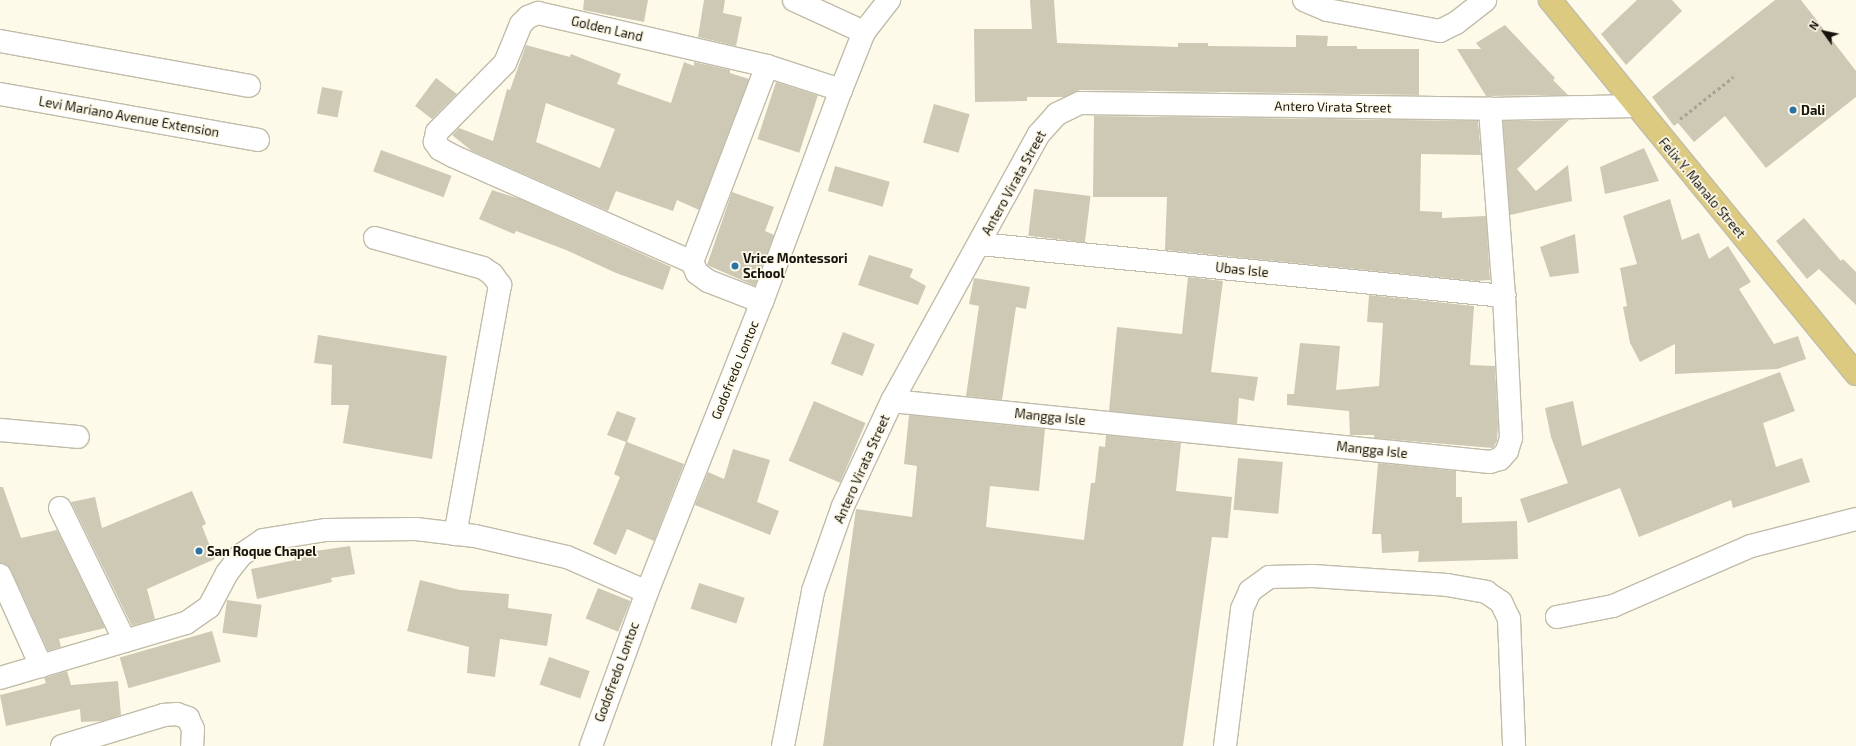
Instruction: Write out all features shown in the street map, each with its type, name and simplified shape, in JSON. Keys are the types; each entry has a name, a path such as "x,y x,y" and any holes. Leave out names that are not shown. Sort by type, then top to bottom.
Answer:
{"main road":[{"name":"Felix Y. Manalo Street","path":"1550,0 1659,136 1856,374"}],"street":[{"path":"794,0 864,32"},
{"name":"Godofredo Lontoc","path":"591,746 647,592 762,302 864,32 889,0"},
{"path":"1304,0 1327,10 1440,31 1456,23 1485,0"},
{"name":"Golden Land","path":"692,262 453,156 440,149 434,142 441,127 505,63 521,24 528,17 538,13 767,66 841,90"},
{"path":"0,41 249,86"},
{"path":"762,302 708,281 697,273 692,262 767,66"},
{"name":"Levi Mariano Avenue Extension","path":"0,94 258,140"},
{"name":"Antero Virata Street","path":"783,746 812,592 843,506 892,401 980,244 1039,134 1057,114 1080,103 1490,109 1635,106"},
{"name":"Mangga Isle","path":"892,401 1490,462 1500,459 1507,451 1511,438 1504,296 1490,109"},
{"path":"375,238 483,268 492,274 500,285 455,534"},
{"name":"Ubas Isle","path":"980,244 1504,296"},
{"path":"0,430 78,437"},
{"path":"60,508 125,641"},
{"path":"1557,617 1613,606 1751,546 1856,519"},
{"path":"0,678 186,624 209,608 241,555 263,540 326,530 416,529 455,534 567,557 647,592"},
{"path":"0,575 40,666"},
{"path":"1225,746 1242,609 1250,591 1269,577 1312,576 1447,585 1486,592 1501,602 1509,619 1514,746"},
{"path":"62,746 164,715 177,714 188,718 193,729 192,746"}],"path":[{"path":"1659,136 1733,77"}],"building":[{"path":"584,0 648,0 644,22 583,10"},
{"path":"704,0 725,0 723,13 742,17 736,46 698,37"},
{"path":"1030,0 1054,0 1057,43 1178,47 1178,43 1208,43 1208,46 1296,47 1296,35 1328,36 1327,46 1357,46 1357,49 1419,49 1419,95 1080,90 1064,97 1027,97 1027,101 975,102 974,29 1032,29"},
{"path":"1637,0 1672,0 1682,11 1626,65 1601,34"},
{"path":"1775,0 1801,0 1856,71 1856,97 1766,168 1725,116 1694,142 1678,123 1674,126 1652,97"},
{"path":"1505,25 1555,78 1553,80 1568,95 1486,96 1457,49 1481,49 1476,43"},
{"path":"526,45 570,57 571,54 621,74 617,84 671,103 684,62 694,66 694,62 730,70 730,73 749,79 699,210 677,200 673,211 616,191 608,211 472,151 452,135 459,128 493,141 507,89 510,90","holes":["546,103 615,129 600,168 536,142"]},
{"path":"436,78 457,94 432,119 415,106"},
{"path":"776,82 818,96 799,153 757,139"},
{"path":"322,87 343,91 337,118 317,114"},
{"path":"934,104 970,114 959,153 923,142"},
{"path":"1094,116 1478,121 1481,155 1421,154 1420,211 1442,212 1442,218 1486,216 1490,280 1476,281 1165,250 1167,197 1093,197"},
{"path":"1569,120 1517,169 1536,191 1568,165 1572,201 1510,215 1503,121"},
{"path":"1644,148 1659,181 1605,194 1600,167"},
{"path":"381,150 451,176 444,197 373,172"},
{"path":"835,166 890,182 883,207 828,191"},
{"path":"1034,189 1091,196 1085,243 1028,236"},
{"path":"492,190 520,199 671,267 663,290 616,273 566,250 516,231 514,234 479,219"},
{"path":"732,192 774,207 765,231 774,235 755,286 707,265"},
{"path":"1670,199 1682,240 1699,233 1709,259 1728,246 1751,282 1739,289 1774,344 1798,336 1806,359 1777,369 1675,374 1675,344 1640,362 1630,343 1623,307 1627,306 1620,268 1637,264 1623,216"},
{"path":"1804,218 1841,261 1843,259 1856,272 1856,305 1819,269 1807,279 1776,241"},
{"path":"1575,234 1579,273 1550,277 1540,247"},
{"path":"869,255 913,269 910,277 926,286 918,305 858,285"},
{"path":"1188,277 1223,281 1211,372 1258,377 1254,401 1239,398 1237,424 1109,411 1117,327 1182,334"},
{"path":"974,278 1030,287 1026,309 1016,307 1002,400 966,396 979,306 969,304"},
{"path":"1369,295 1474,306 1470,365 1495,366 1498,423 1497,441 1493,448 1374,438 1374,435 1350,435 1349,411 1287,405 1287,394 1294,394 1300,343 1340,346 1336,390 1379,386 1383,323 1367,322"},
{"path":"843,332 875,344 863,376 831,364"},
{"path":"318,335 447,356 432,459 343,443 349,405 331,405 332,365 314,363"},
{"path":"1780,372 1795,411 1763,423 1776,467 1802,458 1810,482 1733,508 1731,500 1639,537 1620,488 1528,523 1520,499 1568,483 1551,437 1545,408 1573,401 1582,446"},
{"path":"814,401 866,423 840,483 789,461"},
{"path":"617,411 636,418 627,442 684,464 654,541 627,529 616,555 593,544 620,477 614,474 626,442 607,435"},
{"path":"909,415 1045,429 1039,491 990,486 986,527 1084,540 1091,483 1095,483 1099,446 1105,447 1106,435 1181,443 1176,491 1232,497 1228,538 1212,537 1183,746 823,746 856,509 912,517 917,466 904,464"},
{"path":"733,449 770,460 757,502 779,511 770,535 695,505 708,472 724,479"},
{"path":"1238,458 1283,462 1278,514 1233,510"},
{"path":"1378,463 1456,471 1456,497 1462,497 1462,523 1517,521 1518,559 1418,562 1419,551 1382,553 1381,534 1372,534"},
{"path":"0,487 3,487 21,538 57,530 105,628 59,639 61,647 48,651 11,570 7,565 0,563"},
{"path":"192,491 206,524 202,526 215,559 147,589 155,619 132,626 71,502 95,497 102,528"},
{"path":"350,546 355,574 331,578 332,582 257,599 251,569 295,560 294,554"},
{"path":"420,580 460,590 509,594 508,608 552,614 547,646 500,639 495,677 467,673 469,647 407,631"},
{"path":"699,583 745,598 736,624 691,609"},
{"path":"598,588 630,601 618,632 586,619"},
{"path":"227,600 262,605 257,638 222,633"},
{"path":"212,631 221,662 129,688 120,657"},
{"path":"549,657 590,671 580,698 540,684"},
{"path":"67,671 71,685 118,681 121,715 103,721 81,722 80,709 6,726 0,695 46,683 44,678"}],"place":[{"name":"Dali","path":"1793,110"},
{"name":"Vrice Montessori School","path":"735,266"},
{"name":"San Roque Chapel","path":"199,551"}]}
